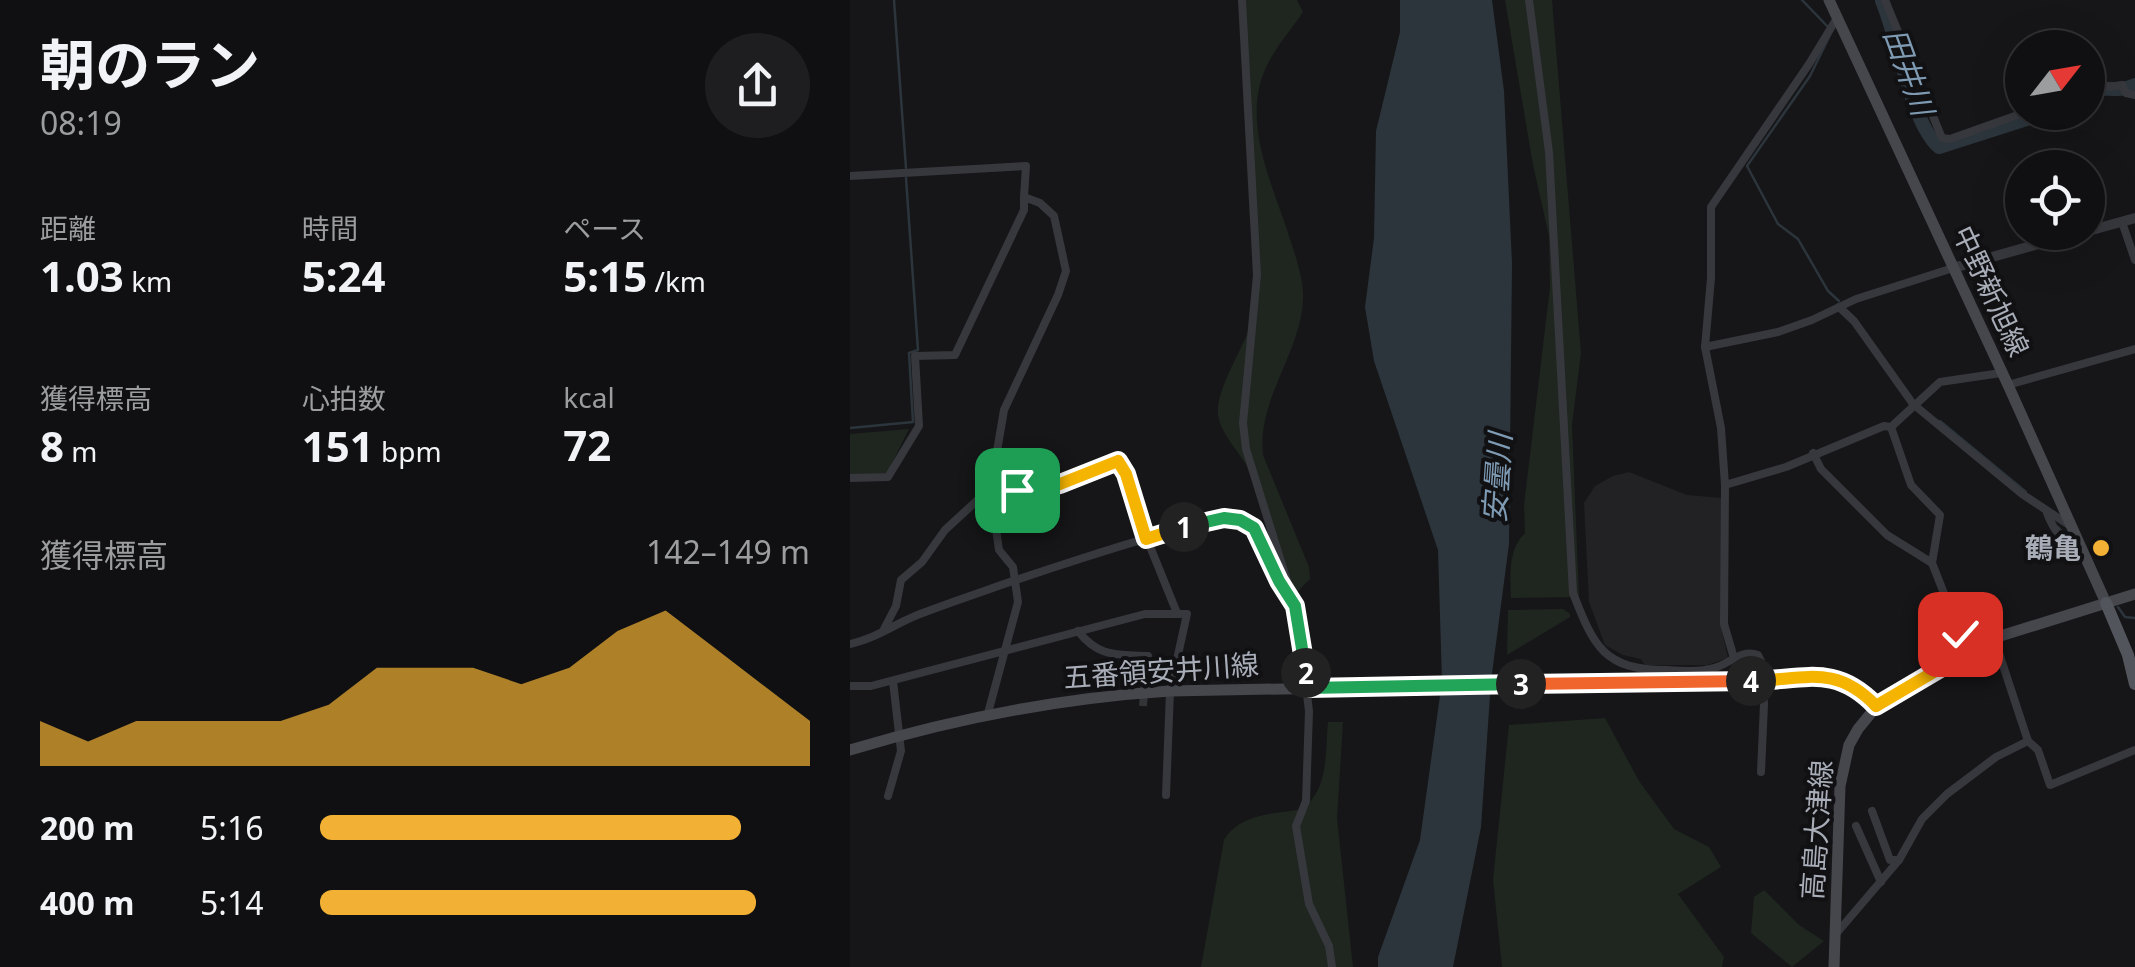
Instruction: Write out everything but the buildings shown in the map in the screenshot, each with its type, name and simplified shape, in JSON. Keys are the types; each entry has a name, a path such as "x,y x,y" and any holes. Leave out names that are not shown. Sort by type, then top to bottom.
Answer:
{"main road":[{"name":"中野新旭線","path":"1829,0 2106,603"},
{"path":"1876,706 1994,638 2135,594"},
{"path":"2106,603 2128,655 2135,684"},
{"name":"五番領安井川線","path":"850,750 988,714 1076,699 1170,691 1818,676 1840,679 1859,688 1876,706"},
{"name":"高島大津線","path":"1834,967 1844,758 1858,728 1876,706"}],"street":[{"path":"1242,0 1257,275 1243,423 1246,448 1295,606 1307,688 1306,801 1296,826 1309,904 1328,946 1332,967"},
{"path":"1529,0 1549,152 1573,593 1589,635 1608,659 1624,665 1700,671 1719,667 1744,653 1758,655 1763,680 1761,772"},
{"path":"1885,0 1942,138 1950,139 2005,119"},
{"path":"1734,658 1724,624 1726,485 1721,428 1705,347 1711,278 1711,207 1837,18"},
{"path":"2105,86 2122,85 2135,96"},
{"path":"850,176 1026,166 1024,210 955,355 915,356 919,426 888,477 850,478"},
{"path":"988,714 1018,602 1013,567 999,550 996,457 1004,410 1066,271 1054,216 1040,202 1024,197"},
{"path":"2105,226 2135,218"},
{"path":"2122,222 2135,260"},
{"path":"1705,347 1778,332 1953,268 2018,250"},
{"path":"1839,307 1854,321 1912,404 2072,527"},
{"path":"1891,427 1940,382 2005,379 2135,350"},
{"path":"1726,485 1764,475 1884,426 1891,427"},
{"path":"1891,427 1911,486 1940,515 1932,562 1960,634 1971,650"},
{"path":"1813,454 1821,469 1887,535 1932,562"},
{"path":"882,632 896,606 901,580 983,494 1060,484 1118,461 1177,613"},
{"path":"2045,510 2056,532 2083,552"},
{"path":"850,644 916,615 1211,520 1240,520 1254,528 1295,606"},
{"path":"850,686 894,681 1145,614 1187,614 1170,691 1166,794"},
{"path":"1078,631 1104,654 1148,656 1145,682"},
{"path":"1994,638 2028,741 2038,750 2050,785 2135,750"},
{"path":"888,796 900,761 894,681"},
{"path":"1835,935 1899,860 1922,819 1947,794 1996,757 2028,741"},
{"path":"1872,811 1890,860 1899,860"},
{"path":"1856,826 1881,882"}],"shaded area":[{"path":"1241,0 1297,0 1303,12 1268,63 1257,111 1262,153 1303,292 1295,340 1272,396 1263,435 1263,455 1309,567 1310,579 1298,591 1292,591 1284,576 1255,483 1218,414 1221,393 1256,305"},
{"path":"1505,0 1552,0 1581,353 1572,425 1579,597 1511,598 1513,555 1525,533 1524,505 1550,287 1549,236"},
{"path":"909,429 887,473 850,475 850,434"},
{"path":"1629,472 1687,495 1723,498 1721,627 1728,658 1707,665 1645,665 1641,659 1605,645 1589,602 1584,503 1595,486"},
{"path":"1563,609 1570,617 1507,655 1508,610"},
{"path":"1605,718 1639,781 1674,829 1709,847 1721,867 1678,894 1724,957 1722,967 1502,967 1493,880 1509,725"},
{"path":"1328,722 1343,722 1337,818 1353,967 1201,967 1224,840 1239,824 1303,809 1311,800 1322,780"},
{"path":"1764,890 1799,925 1824,941 1792,967 1751,933 1754,897"}],"water":[{"name":"安曇川","path":"1400,0 1492,0 1504,91 1512,263 1509,544 1491,681 1481,827 1453,967 1378,967 1378,957 1420,840 1442,681 1438,550 1374,361 1365,307 1374,238 1376,131 1400,32"}],"waterway":[{"path":"894,0 906,168"},
{"path":"1802,0 1828,27"},
{"name":"田井川","path":"1882,1 1913,100 1939,147 2005,126"},
{"path":"1830,35 1810,76 1747,166 1778,224 1798,239 1828,291 1839,301"},
{"name":"田井川","path":"2105,89 2135,85"},
{"path":"850,428 913,422 909,353 918,350 906,178"},
{"path":"1940,421 2026,492"},
{"path":"2058,527 2069,540"},
{"path":"2118,607 2125,617 2135,618"}],"tunnel":[{"path":"1143,706 1145,682"}],"place":[{"name":"鶴亀","path":"2101,548"}],"route":[{"path":"1017,490 1060,484 1118,461 1126,474 1146,539 1224,518 1240,520 1254,528 1295,606 1308,688 1818,676 1840,679 1859,688 1876,706 1971,650 1960,634"}]}
